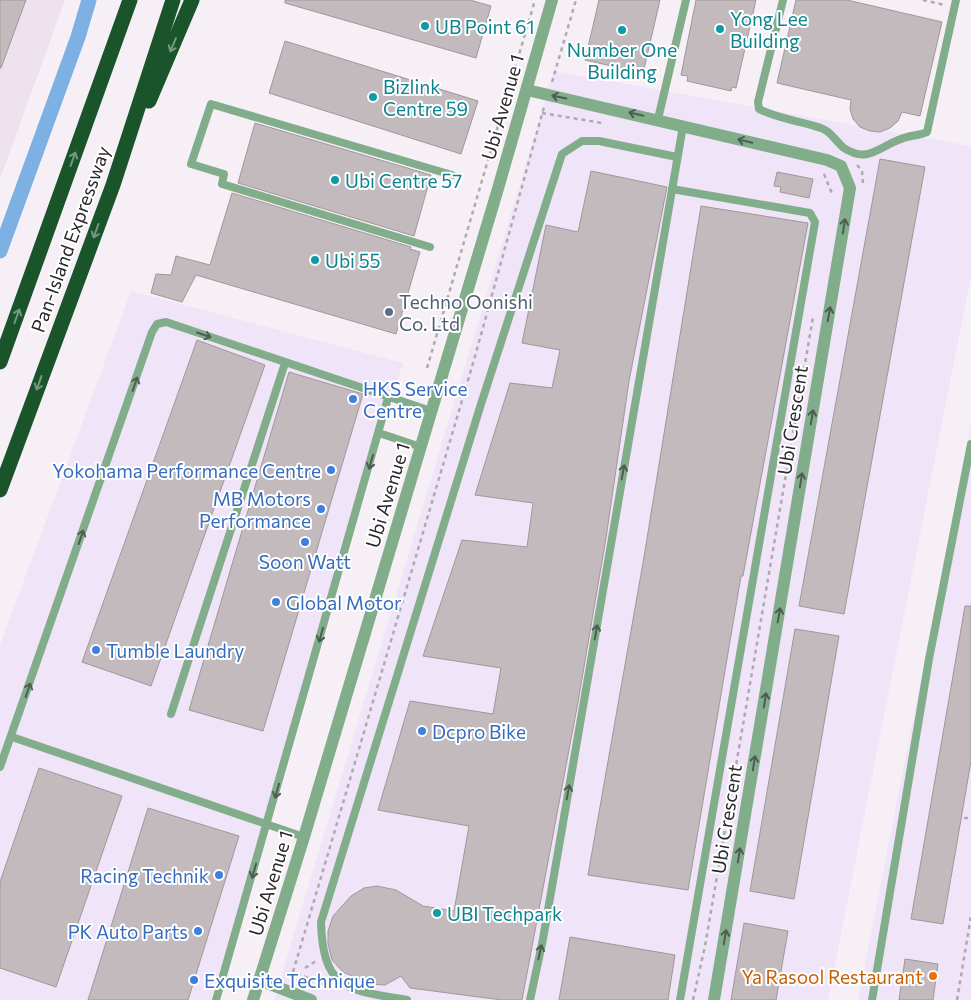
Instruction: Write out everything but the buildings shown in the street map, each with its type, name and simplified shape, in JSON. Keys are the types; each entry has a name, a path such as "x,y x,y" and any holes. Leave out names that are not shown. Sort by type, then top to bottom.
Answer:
{"highway":[{"name":"Pan-Island Expressway","path":"0,362 130,0"},
{"name":"Pan-Island Expressway","path":"0,490 113,185 173,0"},
{"path":"113,185 192,0"}],"street":[{"name":"Ubi Avenue 1","path":"253,1000 421,447 552,0"},
{"name":"Ubi Crescent","path":"527,90 658,119 827,160 840,166 850,188 714,1000"},
{"path":"259,980 311,1000"}],"lane":[{"path":"658,119 686,0"},
{"path":"783,0 758,102 759,109 824,128 842,147 852,153 861,154 876,152 901,138 918,136 927,132 956,0"},
{"path":"430,247 222,184 224,174 191,164 211,104 452,175"},
{"path":"530,1000 544,929 682,126"},
{"path":"407,1000 355,991 340,981 330,970 322,949 321,922 487,385 562,154 582,141 599,141 677,156"},
{"path":"672,189 810,213 814,222 680,1000"},
{"path":"0,767 152,332 157,324 166,322 431,411"},
{"path":"171,714 285,363"},
{"path":"216,1000 388,398"},
{"path":"379,433 421,447"},
{"path":"872,1000 929,659 971,444"},
{"path":"12,736 304,837"}],"path":[{"path":"427,368 535,0"},
{"path":"292,972 469,379 542,113 576,0"},
{"path":"542,113 611,125"},
{"path":"816,171 824,173 828,180 834,192 833,202"},
{"path":"693,1000 705,946 815,308"},
{"path":"964,818 971,818"},
{"path":"958,1000 971,916"}],"shaded area":[{"path":"0,0 65,0 0,179"},
{"name":"UBI Techpark","path":"554,71 971,146 971,276 828,1000 274,1000"},
{"path":"131,291 403,363 211,1000 0,1000 0,645"},
{"path":"971,424 971,1000 858,1000"}],"waterway":[{"path":"0,251 78,37 89,0"}],"place":[{"name":"UB Point 61","path":"425,26"},
{"name":"Yong Lee Building","path":"720,29"},
{"name":"Number One Building","path":"622,30"},
{"name":"Bizlink Centre 59","path":"373,97"},
{"name":"Ubi Centre 57","path":"335,180"},
{"name":"Ubi 55","path":"315,260"},
{"name":"Techno Oonishi Co. Ltd","path":"389,312"},
{"name":"HKS Service Centre","path":"353,399"},
{"name":"Yokohama Performance Centre","path":"331,470"},
{"name":"MB Motors Performance","path":"321,509"},
{"name":"Soon Watt","path":"305,542"},
{"name":"Global Motor","path":"276,602"},
{"name":"Tumble Laundry","path":"96,650"},
{"name":"Dcpro Bike","path":"422,731"},
{"name":"Racing Technik","path":"219,875"},
{"name":"UBI Techpark","path":"437,913"},
{"name":"PK Auto Parts","path":"198,931"},
{"name":"Ya Rasool Restaurant","path":"933,976"},
{"name":"Exquisite Technique","path":"194,980"}]}
